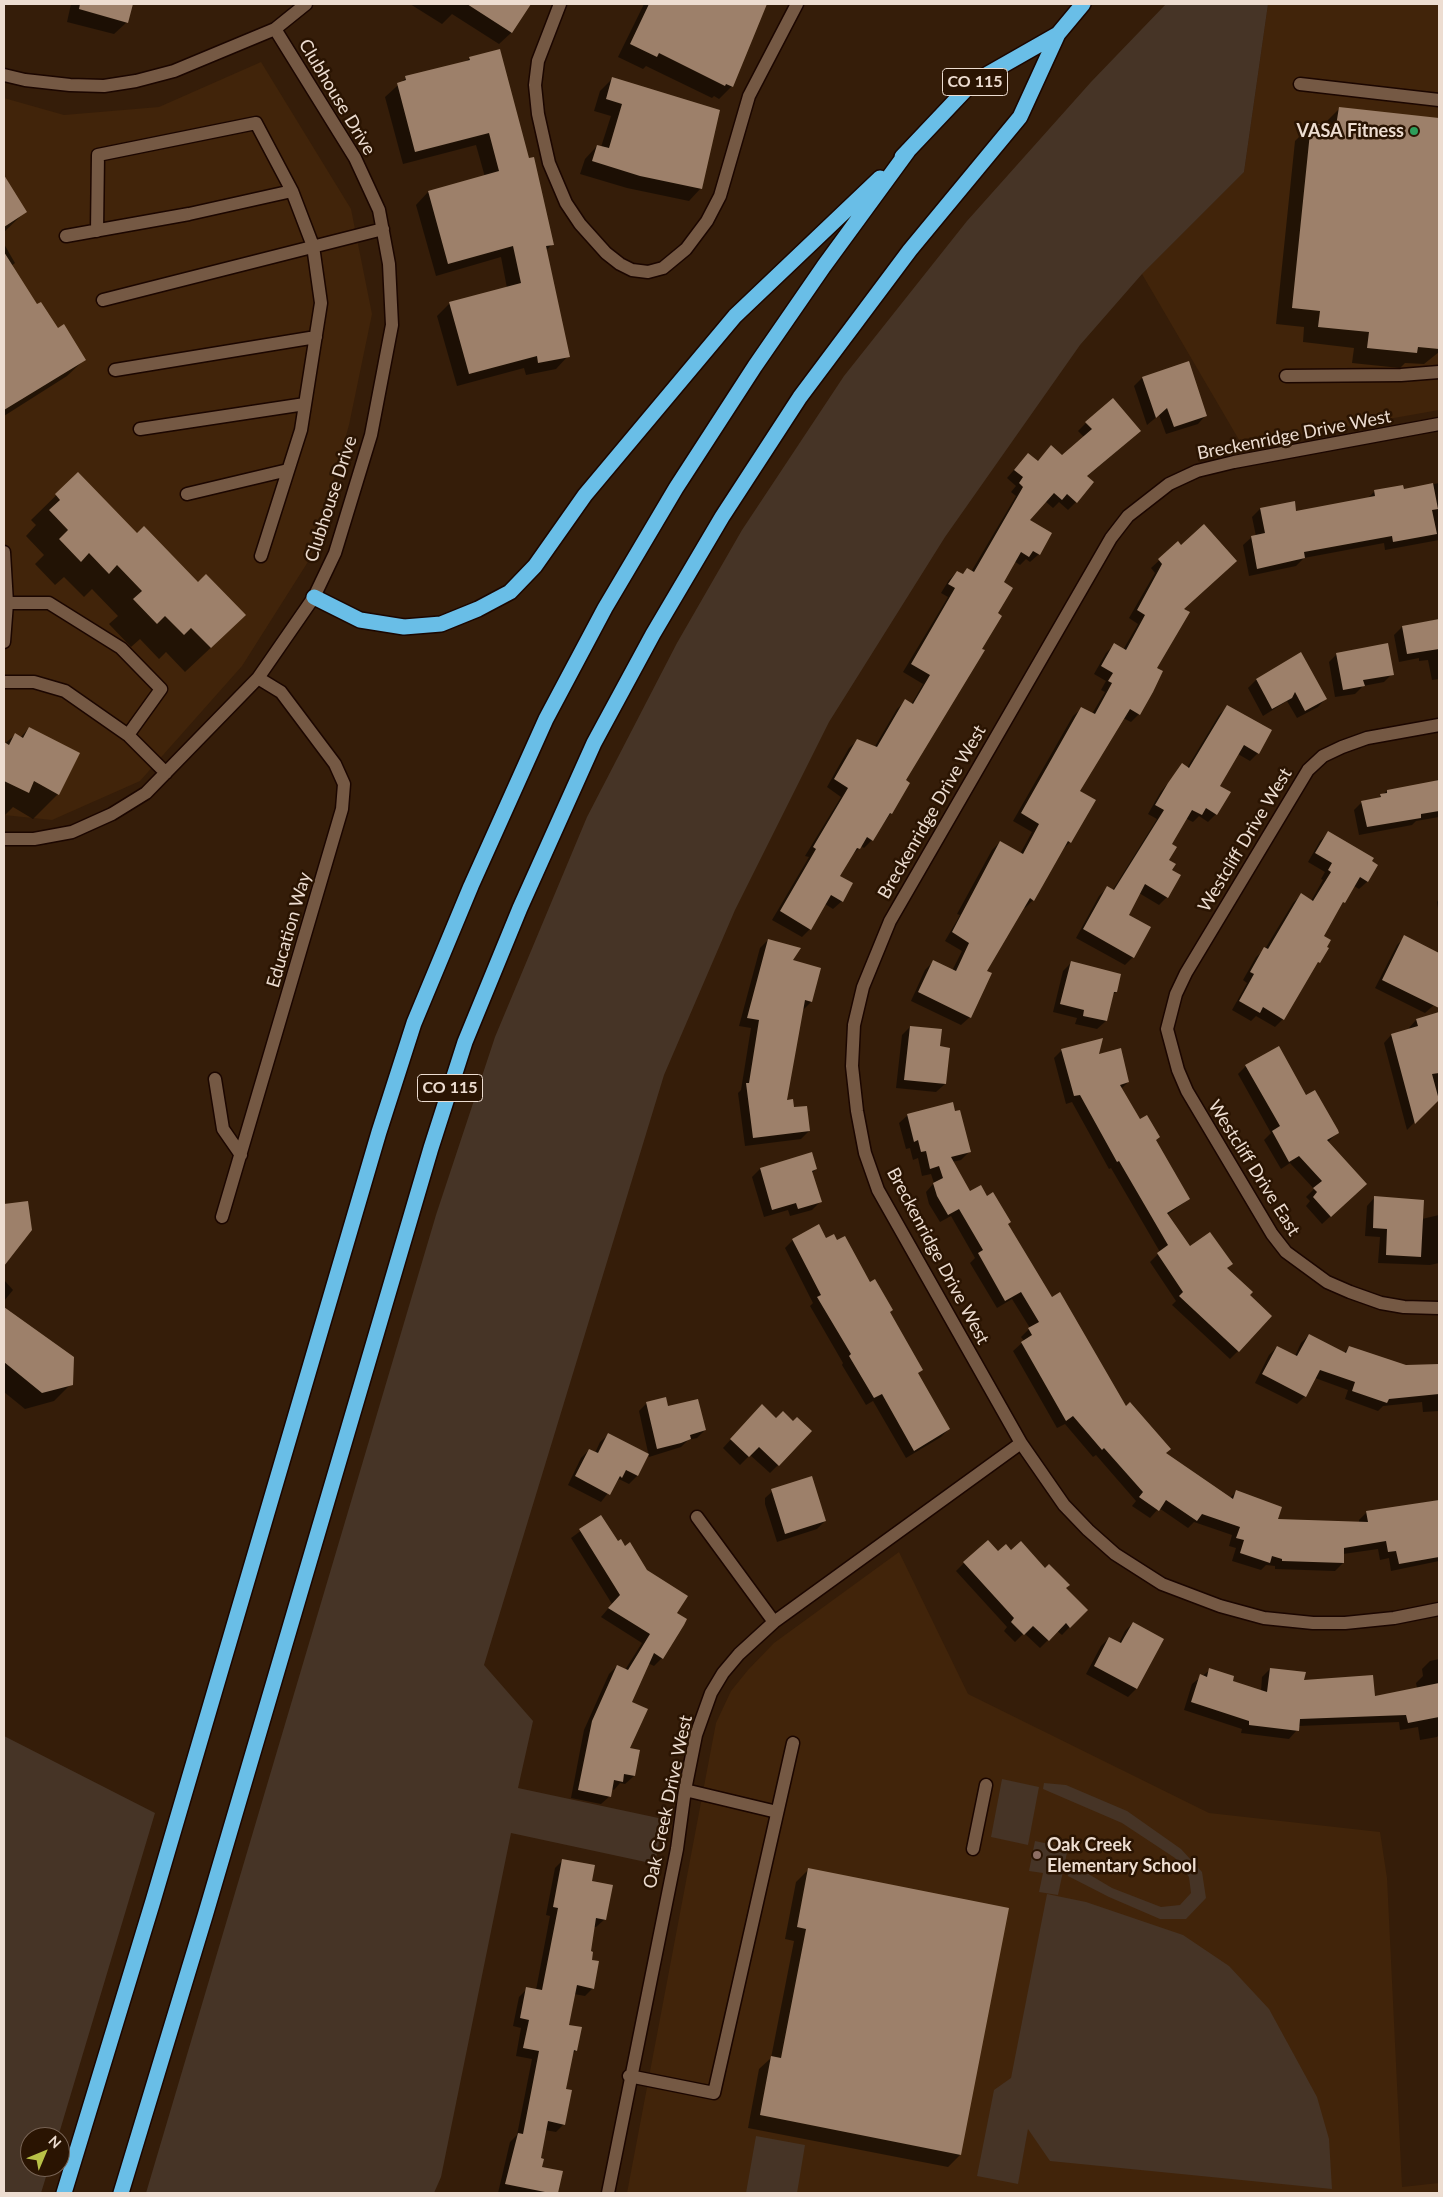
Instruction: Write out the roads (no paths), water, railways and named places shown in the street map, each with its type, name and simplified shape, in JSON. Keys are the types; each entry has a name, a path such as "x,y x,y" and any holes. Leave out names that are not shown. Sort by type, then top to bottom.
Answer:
{"highway":[{"name":"CO 115","path":"120,2193 205,1916 431,1148 465,1042 520,908 594,743 652,634 722,517 811,381 910,250 1020,117 1058,34 1083,4"},
{"name":"CO 115","path":"64,2193 153,1901 379,1132 414,1023 546,719 615,590 676,488 755,366 824,266 908,151 972,84 1058,34"},
{"path":"314,597 360,620 404,628 441,624 478,609 510,592 535,566 585,495 735,316 908,151"}],"street":[{"path":"4,74 25,80 70,85 104,86 136,81 174,71 275,29 306,4"},
{"path":"560,4 538,61 535,85 538,114 549,163 566,203 580,224 606,253 620,264 632,270 648,272 663,268 686,248 707,221 720,196 749,96 797,4"},
{"name":"Clubhouse Drive","path":"4,839 34,839 72,832 112,814 146,793 258,678 314,597 335,553 371,435 392,325 389,264 379,210 356,158 275,29"},
{"path":"1300,84 1439,100"},
{"path":"97,231 98,155 256,123 292,191 313,246 321,303 301,430 261,556"},
{"path":"66,236 189,214 292,191"},
{"path":"103,300 382,230"},
{"path":"115,370 316,338"},
{"path":"1286,376 1401,375 1439,372"},
{"path":"140,429 305,404"},
{"name":"Breckenridge Drive West","path":"1439,424 1234,462 1197,471 1169,484 1128,516 1106,546 890,921 863,987 854,1025 852,1066 857,1111 865,1153 878,1190 1021,1443 1064,1505 1088,1530 1115,1554 1162,1584 1220,1606 1264,1618 1313,1623 1345,1623 1394,1618 1439,1609"},
{"path":"187,494 288,470"},
{"path":"4,552 7,603 4,642"},
{"path":"7,603 49,602 121,648 161,688 128,734"},
{"name":"Education Way","path":"222,1217 342,808 344,784 335,764 281,692 258,678"},
{"path":"4,682 34,682 65,691 128,734 166,773"},
{"name":"Westcliff Drive West","path":"1167,1029 1176,994 1186,973 1308,770 1323,756 1367,738 1439,725"},
{"name":"Westcliff Drive East","path":"1167,1029 1178,1070 1187,1091 1272,1234 1286,1252 1327,1282 1350,1292 1389,1304 1439,1308"},
{"path":"215,1079 223,1129 240,1155"},
{"name":"Oak Creek Drive West","path":"608,2193 676,1849 696,1735 712,1693 723,1673 739,1654 774,1622 1021,1443"},
{"path":"697,1517 774,1622"},
{"path":"630,2076 714,2093 793,1743"},
{"path":"973,1849 986,1785"},
{"path":"685,1790 777,1812"}],"place":[{"name":"VASA Fitness","path":"1414,131"},
{"name":"Oak Creek Elementary School","path":"1037,1855"}]}
